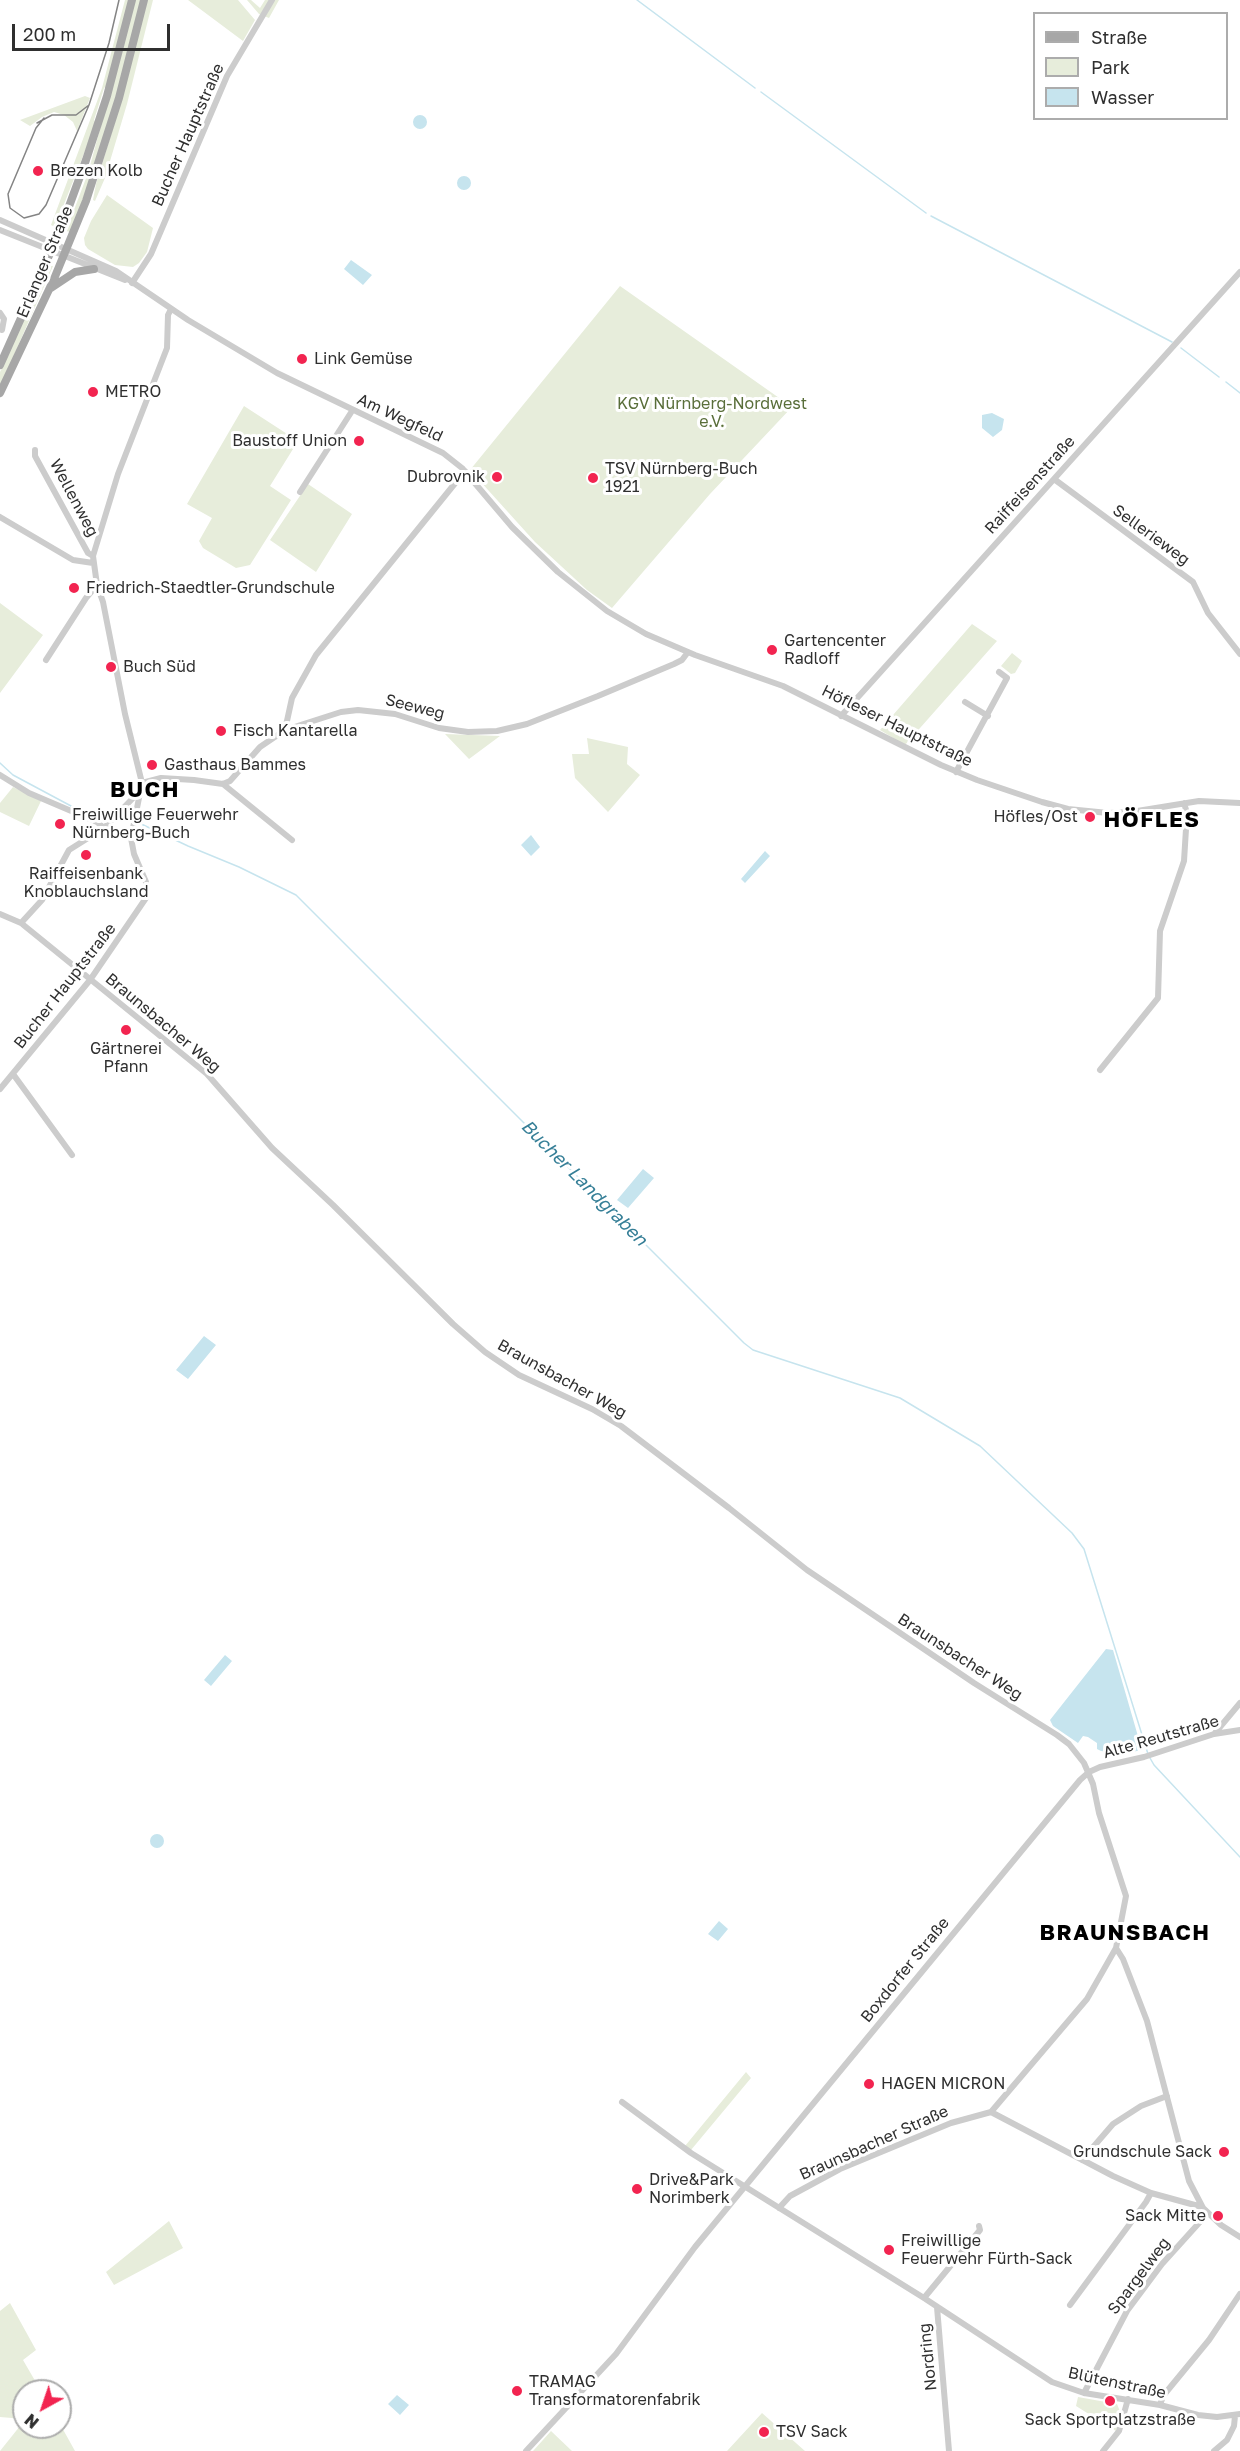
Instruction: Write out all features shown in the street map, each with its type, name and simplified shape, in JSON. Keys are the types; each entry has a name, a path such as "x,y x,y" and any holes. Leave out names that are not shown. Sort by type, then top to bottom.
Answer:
{"main road":[{"name":"Erlanger Straße","path":"0,365 55,243 97,128 132,0"},
{"name":"Erlanger Straße","path":"0,393 64,257 103,150 144,0"},
{"path":"50,289 72,273 94,269"}],"street":[{"name":"Bucher Hauptstraße","path":"132,282 151,254 227,76 272,0"},
{"name":"Am Wegfeld","path":"0,220 116,271 171,309 272,370 352,411 437,449 465,471 523,539 568,581 631,626 688,652"},
{"name":"Am Wegfeld","path":"0,230 94,269 132,282"},
{"name":"Raiffeisenstraße","path":"841,716 1240,272"},
{"name":"Bucher Hauptstraße","path":"0,1089 90,980 146,898 146,882 131,847 142,783 124,714 93,560 118,474 167,348 168,315 171,309"},
{"path":"0,313 4,319 3,330"},
{"path":"300,492 352,411"},
{"name":"Wellenweg","path":"35,450 35,456 93,560"},
{"path":"285,730 292,698 316,656 465,471"},
{"name":"Sellerieweg","path":"1054,479 1192,582 1208,613 1240,654"},
{"path":"0,517 73,561 93,560"},
{"path":"46,660 97,585"},
{"name":"Höfleser Hauptstraße","path":"688,652 779,684 913,753 956,772 1017,794 1079,811 1131,812 1184,803 1240,802"},
{"name":"Seeweg","path":"223,784 230,781 260,747 285,730 341,712 358,710 394,714 439,728 468,732 498,731 527,724 598,696 674,664 688,652"},
{"path":"956,772 1007,678 999,672"},
{"path":"965,702 988,716"},
{"path":"0,775 29,793 97,822 104,828"},
{"path":"142,783 160,778 223,784 292,840"},
{"path":"21,923 42,900 69,850 104,828 141,792"},
{"path":"1100,1070 1158,998 1160,931 1184,861 1187,813 1184,803"},
{"name":"Braunsbacher Weg","path":"0,914 21,923 207,1074 272,1148 480,1348 510,1369 592,1409 621,1426 814,1575 1063,1740 1078,1754 1089,1772"},
{"path":"13,1074 72,1155"},
{"path":"1214,1734 1240,1703"},
{"name":"Alte Reutstraße","path":"1089,1772 1214,1734 1240,1730"},
{"path":"1089,1772 1105,1833 1126,1896 1116,1948 1099,1981 1084,2003 991,2112 1113,2176 1151,2193 1205,2210 1240,2237"},
{"name":"Boxdorfer Straße","path":"526,2451 616,2354 695,2247 1010,1863 1089,1772"},
{"path":"1116,1948 1123,1959 1147,2021 1189,2181 1205,2210"},
{"path":"1082,2160 1101,2135 1119,2119 1141,2106 1167,2096"},
{"path":"622,2102 691,2153 745,2187"},
{"name":"Braunsbacher Straße","path":"779,2208 790,2196 840,2169 951,2123 991,2112"},
{"name":"Nordring","path":"745,2187 937,2307 950,2451"},
{"path":"1071,2305 1151,2193"},
{"name":"Spargelweg","path":"1084,2393 1127,2311 1161,2264 1205,2210"},
{"path":"924,2298 980,2230 979,2226"},
{"path":"1160,2405 1163,2396 1203,2350 1240,2294"},
{"name":"Blütenstraße","path":"937,2307 1052,2382 1084,2393 1160,2405 1198,2415 1237,2415"},
{"path":"1103,2451 1119,2432 1128,2399"},
{"path":"1214,2451 1227,2440 1237,2415"}],"green space":[{"path":"125,0 129,0 107,86 104,88 94,120 96,123 55,227 51,225 102,88"},
{"path":"135,0 141,0 116,99 83,199 70,232 66,231 88,173"},
{"path":"147,0 153,0 127,104 105,178 95,201 93,200 96,184 121,102"},
{"path":"188,0 238,0 255,20 243,41"},
{"path":"247,0 251,0 260,8 265,0 279,0 269,18 259,14"},
{"path":"85,96 90,98 77,131 73,122 64,115 54,112 30,126 20,120"},
{"path":"107,195 153,228 147,252 133,267 115,265 85,245 84,238 91,221"},
{"path":"49,265 53,266 0,387 0,372"},
{"name":"TSV Nürnberg-Buch 1921","path":"620,286 792,407 710,494 612,608 587,590 535,542 470,470"},
{"path":"244,406 298,441 270,486 291,500 250,565 236,568 203,548 199,541 212,518 187,504"},
{"path":"308,484 352,514 316,572 270,540"},
{"path":"0,603 43,635 0,693"},
{"path":"972,624 997,641 905,745 880,730"},
{"path":"1012,653 1022,661 1015,673 1011,674 1001,666"},
{"path":"445,734 500,736 469,759"},
{"path":"587,738 628,747 627,764 640,775 608,812 575,778 572,754 589,754"},
{"path":"13,787 41,801 29,826 0,812 0,803"},
{"path":"746,2072 751,2078 691,2150 685,2146"},
{"path":"169,2221 183,2248 114,2285 106,2272"},
{"path":"10,2303 36,2350 23,2360 34,2379 12,2379 12,2418 0,2417 0,2311"},
{"path":"1078,2397 1117,2404 1121,2414 1116,2431 1076,2406"},
{"name":"TSV Sack","path":"762,2413 805,2451 727,2451"},
{"path":"551,2431 572,2451 533,2451"},
{"path":"12,2436 12,2439 68,2439 75,2451 0,2451"}],"water":[{"path":"417,115 423,115 427,122 423,129 417,129 413,125 413,119"},
{"path":"461,176 467,176 471,183 467,190 461,190 457,186 457,180"},
{"path":"351,260 372,275 363,285 344,269"},
{"path":"992,413 1004,419 1002,430 993,437 982,428 982,415"},
{"path":"531,835 540,847 531,856 521,845"},
{"path":"765,851 770,856 745,883 741,879"},
{"path":"643,1169 654,1178 628,1208 617,1200"},
{"path":"204,1336 216,1345 188,1379 176,1370"},
{"path":"1106,1649 1113,1650 1142,1750 1122,1754 1101,1751 1097,1749 1097,1743 1088,1737 1083,1736 1078,1743 1053,1726 1050,1720"},
{"path":"225,1655 232,1661 211,1686 204,1680"},
{"path":"157,1834 162,1836 164,1841 162,1846 157,1848 152,1846 150,1841 152,1836"},
{"path":"719,1921 728,1929 718,1941 708,1934"},
{"path":"397,2395 409,2405 400,2415 388,2404"}],"waterway":[{"path":"637,0 755,88"},
{"path":"761,92 926,213"},
{"path":"931,216 1172,342"},
{"path":"1181,348 1219,377"},
{"path":"1226,382 1240,393"},
{"name":"Bucher Landgraben","path":"0,763 13,775 86,814 113,814"},
{"name":"Bucher Landgraben","path":"121,814 133,820"},
{"name":"Bucher Landgraben","path":"137,822 296,895 753,1350 900,1398 980,1446 1072,1533 1084,1549 1148,1754"},
{"name":"Bucher Landgraben","path":"1150,1758 1240,1857"}],"tram line":[{"path":"44,118 36,128 8,194 10,208 24,218 39,214 46,205 89,105 109,43 119,0"},
{"path":"37,123 52,115 76,115 89,105"}],"place":[{"name":"Brezen Kolb","path":"38,171"},
{"name":"Link Gemüse","path":"302,359"},
{"name":"METRO","path":"93,392"},
{"name":"Baustoff Union","path":"359,441"},
{"name":"Dubrovnik","path":"497,477"},
{"name":"TSV Nürnberg-Buch 1921","path":"593,478"},
{"name":"Friedrich-Staedtler-Grundschule","path":"74,588"},
{"name":"Gartencenter Radloff","path":"772,650"},
{"name":"Buch Süd","path":"111,667"},
{"name":"Fisch Kantarella","path":"221,731"},
{"name":"Gasthaus Bammes","path":"152,765"},
{"name":"Höfles/Ost","path":"1090,817"},
{"name":"Freiwillige Feuerwehr Nürnberg-Buch","path":"60,824"},
{"name":"Raiffeisenbank Knoblauchsland","path":"86,855"},
{"name":"Gärtnerei Pfann","path":"126,1030"},
{"name":"HAGEN MICRON","path":"869,2084"},
{"name":"Grundschule Sack","path":"1224,2152"},
{"name":"Drive&Park Norimberk","path":"637,2189"},
{"name":"Sack Mitte","path":"1218,2216"},
{"name":"Freiwillige Feuerwehr Fürth-Sack","path":"889,2250"},
{"name":"TRAMAG Transformatorenfabrik","path":"517,2391"},
{"name":"Sack Sportplatzstraße","path":"1110,2401"},
{"name":"TSV Sack","path":"764,2432"}],"district":[{"name":"BUCH","path":"145,790"},
{"name":"HÖFLES","path":"1152,820"},
{"name":"BRAUNSBACH","path":"1125,1933"}],"park label":[{"name":"KGV Nürnberg-Nordwest e.V.","path":"712,413"}]}
